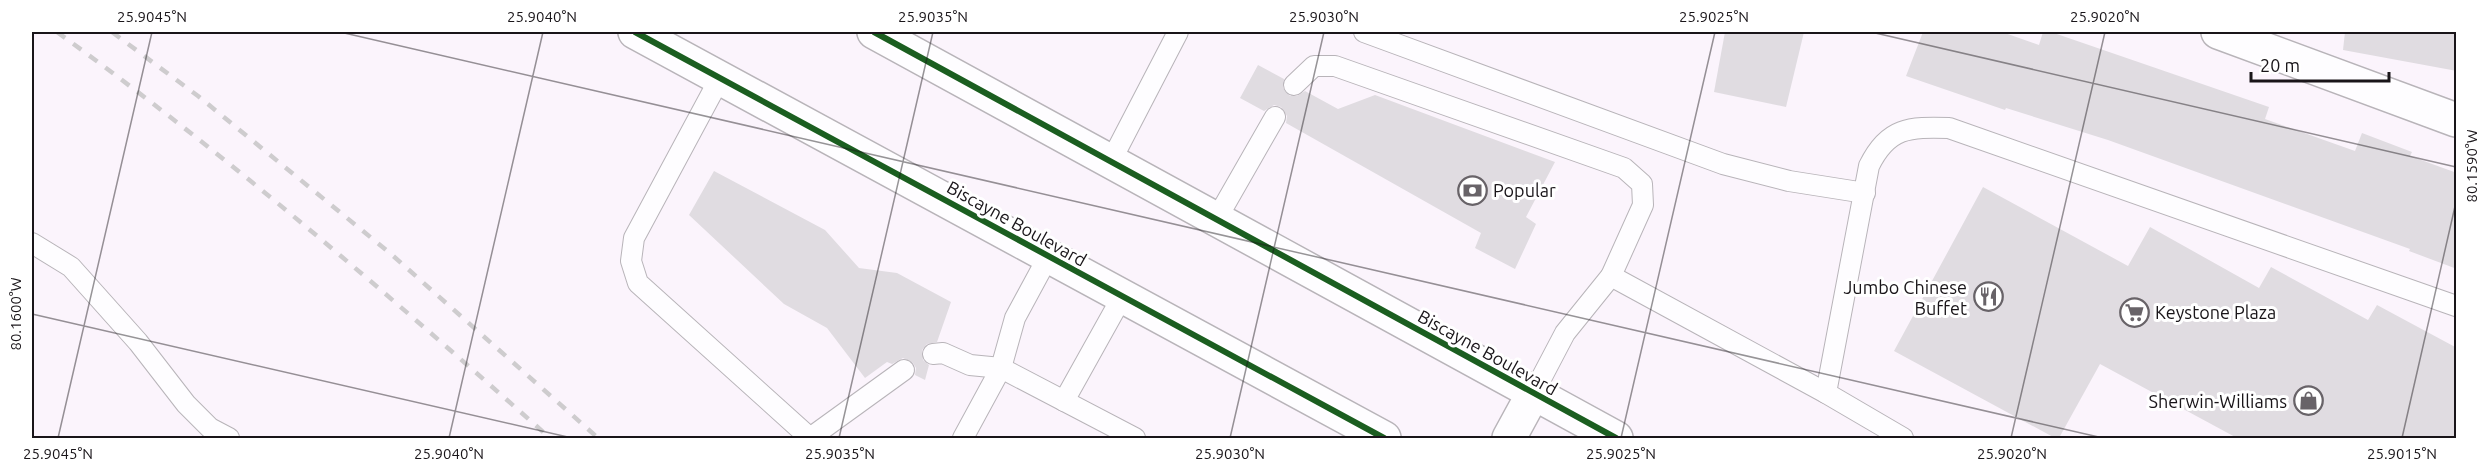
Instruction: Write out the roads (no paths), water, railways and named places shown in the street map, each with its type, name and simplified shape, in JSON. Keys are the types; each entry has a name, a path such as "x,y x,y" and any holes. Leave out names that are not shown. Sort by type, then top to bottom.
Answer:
{"main road":[{"name":"Biscayne Boulevard","path":"635,32 1384,438"},
{"name":"Biscayne Boulevard","path":"874,32 1616,438"},
{"path":"2218,32 2457,120"},
{"path":"1509,438 1533,394"}],"lane":[{"path":"1364,32 1723,164 1789,182 1865,193"},
{"path":"1111,161 1171,34"},
{"path":"1294,85 1314,66 1335,66 1624,168 1642,184 1643,205 1611,276 1565,333 1533,394"},
{"path":"720,78 634,238 631,261 638,283 810,438 904,370"},
{"path":"1216,220 1275,117"},
{"path":"1826,393 1869,166 1879,146 1897,133 1921,127 1949,128 2457,306"},
{"path":"32,243 71,267 138,342 186,404 210,428 229,438"},
{"path":"963,438 1001,368 1015,318 1048,257"},
{"path":"1611,276 1826,393 1903,438"},
{"path":"1064,401 1122,297"},
{"path":"933,354 943,353 970,365 1001,368 1135,438"}],"railway":[{"path":"57,32 185,128 309,229 550,438"},
{"path":"112,32 198,96 391,254 598,438"}],"place":[{"name":"Popular","path":"1472,190"},
{"name":"Jumbo Chinese Buffet","path":"1988,297"},
{"name":"Keystone Plaza","path":"2134,312"},
{"name":"Sherwin-Williams","path":"2308,401"}]}
